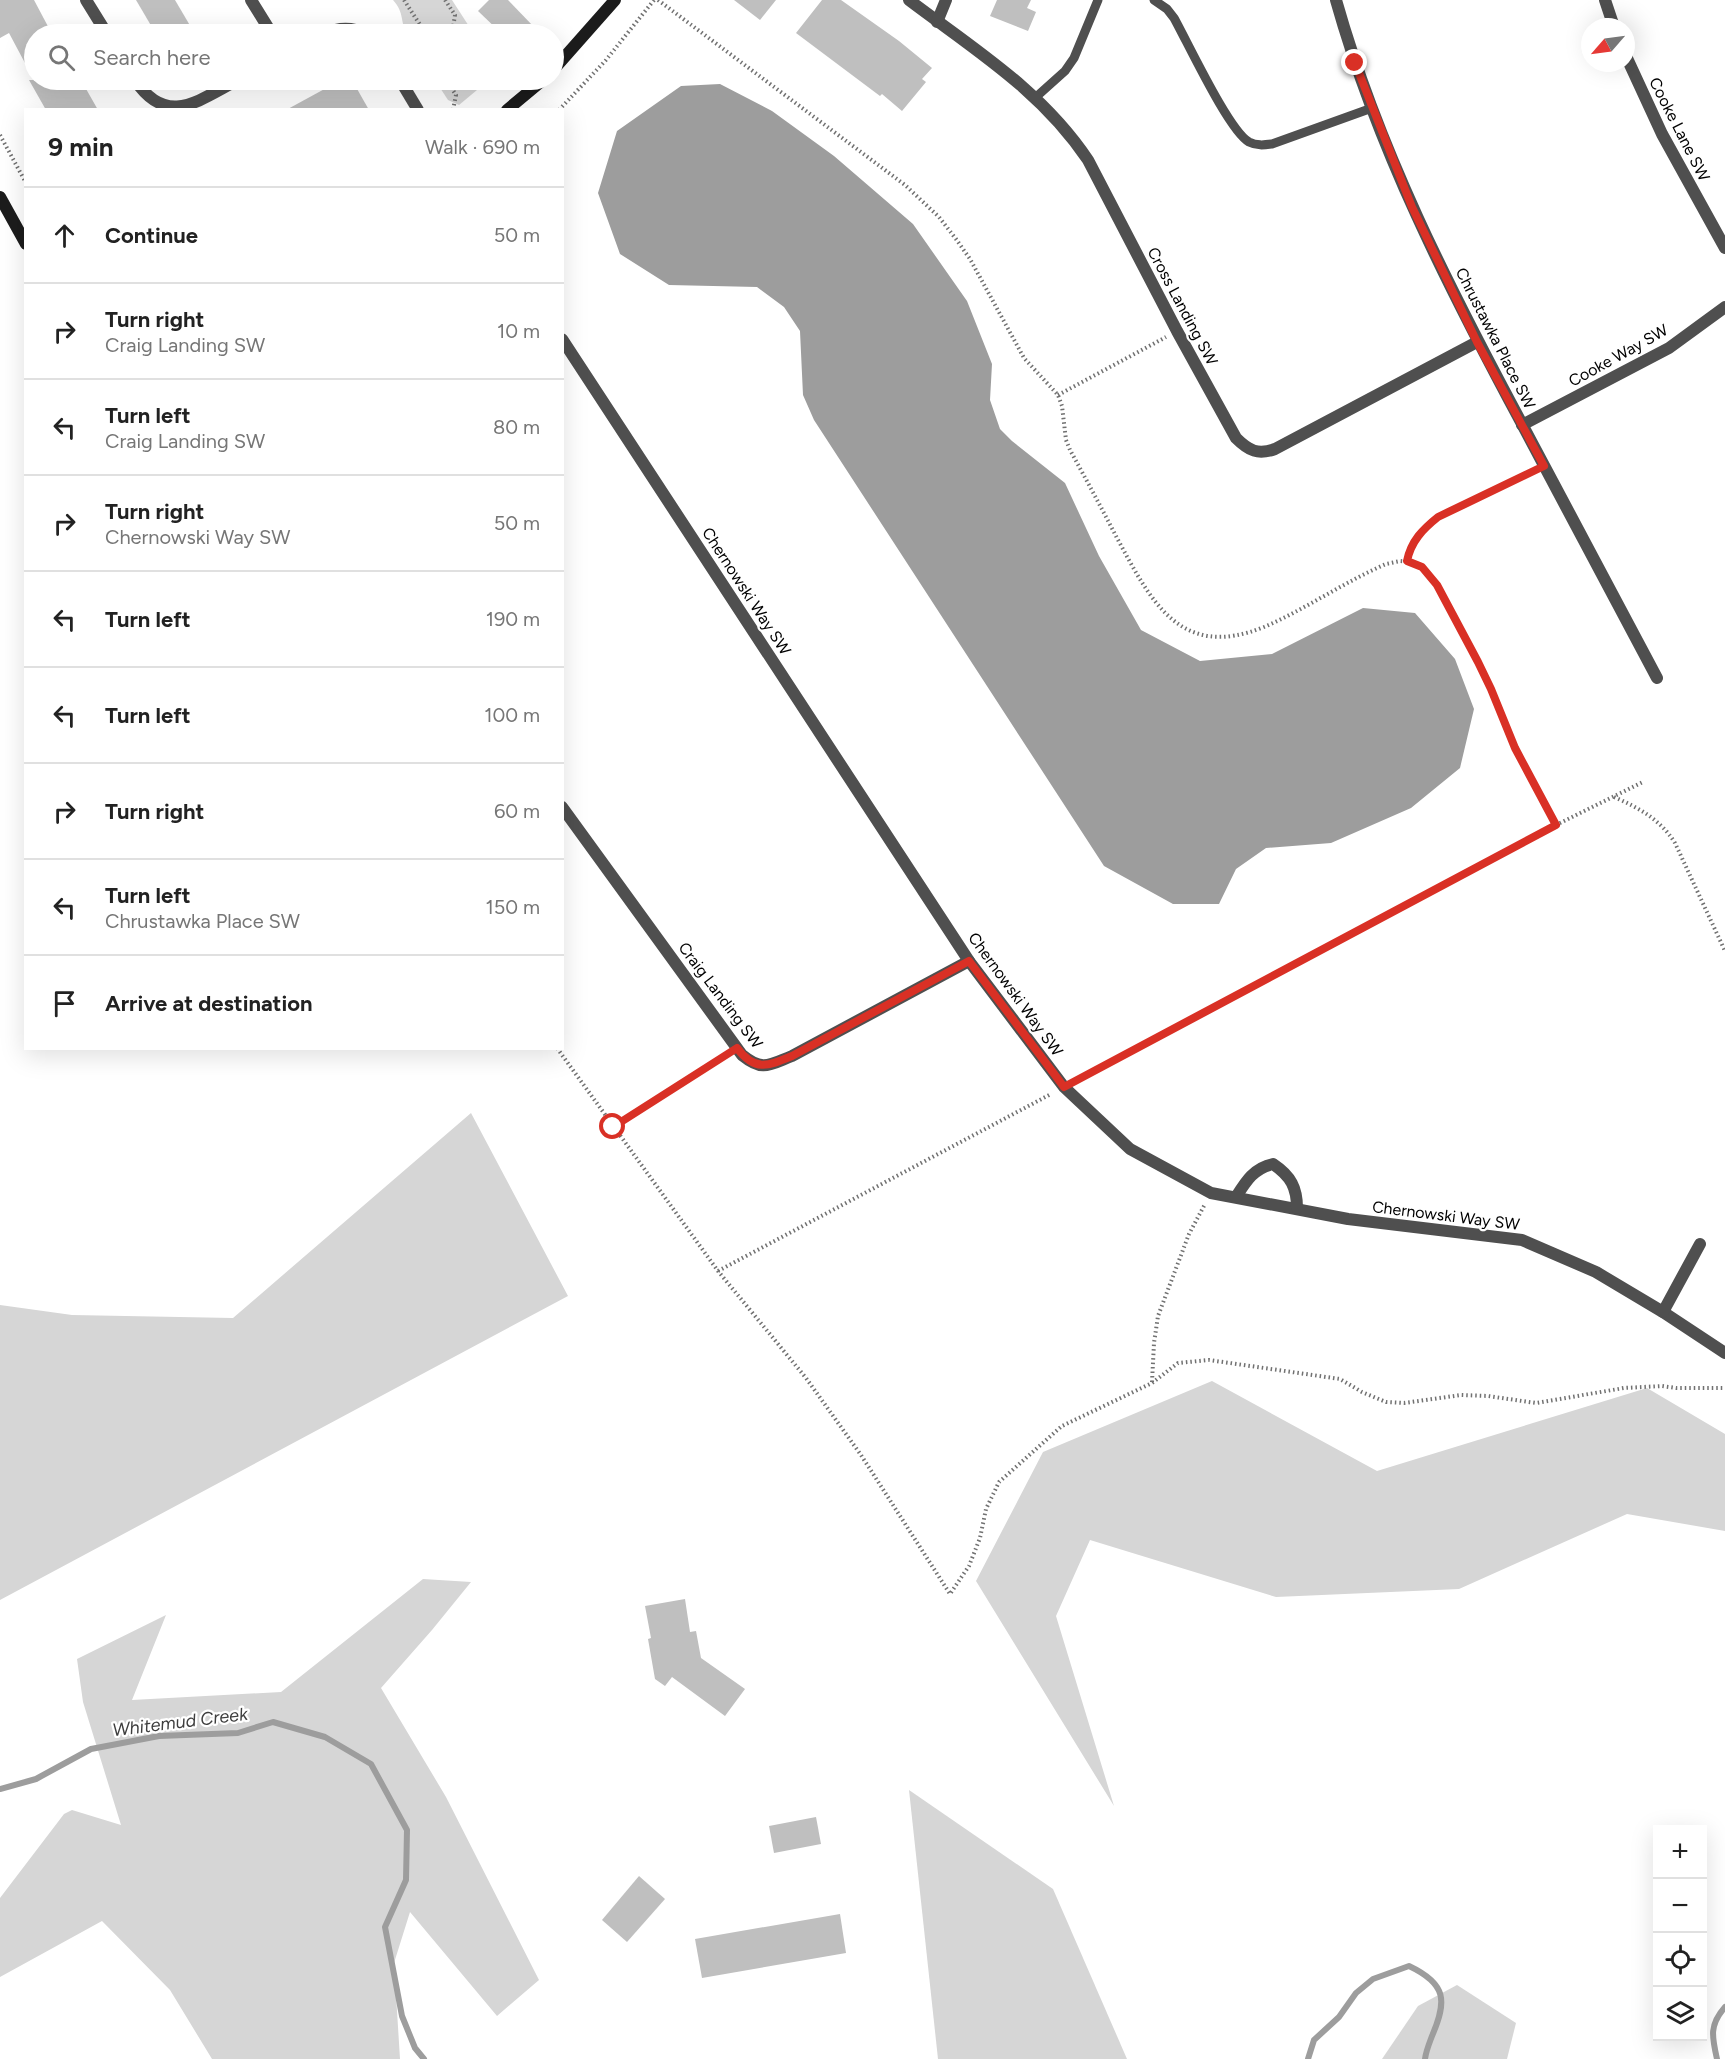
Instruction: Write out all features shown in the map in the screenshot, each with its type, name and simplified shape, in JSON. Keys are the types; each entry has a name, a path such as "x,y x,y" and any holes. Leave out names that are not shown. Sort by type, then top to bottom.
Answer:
{"street":[{"path":"86,0 101,24"},
{"path":"251,0 266,24"},
{"path":"564,58 615,0"},
{"name":"Cross Landing SW","path":"909,0 1036,97 1073,137 1088,160 1236,438 1253,452 1275,449 1477,342"},
{"path":"938,22 946,0"},
{"name":"Chrustawka Place SW","path":"1336,0 1355,63 1412,207 1477,342 1657,678"},
{"path":"1605,0 1611,18"},
{"name":"Cooke Lane SW","path":"1633,72 1662,134 1725,248"},
{"path":"142,90 159,104 176,107 201,99 219,90"},
{"path":"406,90 417,108"},
{"path":"509,108 531,90"},
{"path":"0,197 24,240"},
{"name":"Cooke Way SW","path":"1522,425 1669,348 1725,307"},
{"name":"Chernowski Way SW","path":"564,342 969,961 1064,1087 1130,1149 1211,1193 1348,1219 1522,1240 1596,1272 1725,1353"},
{"name":"Craig Landing SW","path":"564,810 742,1055 755,1065 771,1065 792,1056 969,961"},
{"path":"1236,1197 1261,1167 1273,1164 1284,1171 1293,1182 1297,1194 1297,1208"},
{"path":"1663,1312 1700,1244"}],"lane":[{"path":"1036,97 1065,71 1074,58 1098,0"},
{"path":"1154,0 1167,9 1174,18 1232,125 1250,142 1260,146 1272,144 1372,108"}],"path":[{"path":"404,0 420,24"},
{"path":"446,0 455,15 454,24"},
{"path":"561,108 606,60 656,0 923,201 939,217 970,259 1024,358 1058,395 1070,450 1138,577 1161,610 1178,624 1194,632 1213,636 1232,636 1248,633 1284,617 1386,564 1407,561 1422,567 1437,585 1483,671 1515,748 1556,825"},
{"path":"453,90 456,95 453,108"},
{"path":"0,135 24,179"},
{"path":"1058,395 1177,331"},
{"path":"1407,561 1409,551 1416,539 1426,526 1438,517 1544,466"},
{"path":"718,1271 1556,825 1643,782"},
{"path":"1614,796 1666,828 1725,951"},
{"path":"613,1127 737,1048"},
{"path":"558,1050 718,1271 806,1378 908,1527 950,1594 969,1566 980,1538 986,1509 999,1482 1062,1426 1152,1383 1178,1363 1209,1360 1340,1379 1386,1402 1404,1403 1461,1395 1488,1396 1536,1403 1624,1388 1662,1386 1725,1388"},
{"path":"1152,1383 1158,1316 1189,1234 1211,1193"}],"shaded area":[{"path":"393,0 452,0 468,24 404,24"},
{"path":"720,84 772,111 834,156 913,224 967,301 992,364 990,400 1000,429 1065,483 1099,556 1141,630 1200,661 1272,654 1363,608 1415,613 1455,659 1474,709 1460,768 1411,808 1331,843 1266,848 1236,869 1219,904 1173,904 1104,866 814,420 803,395 800,331 784,307 757,287 669,285 620,254 598,193 617,131 681,86"},
{"path":"442,90 477,90 459,105 448,100"},
{"path":"471,1113 568,1296 0,1600 0,1305 72,1315 233,1318"},
{"path":"1212,1381 1377,1471 1647,1388 1725,1434 1725,1531 1627,1514 1459,1589 1276,1597 1090,1540 1056,1616 1114,1806 976,1581 1043,1452"},
{"path":"423,1579 471,1582 381,1688 446,1797 539,1980 497,2016 410,1912 394,1963 400,2059 212,2059 170,1990 102,1921 0,1977 0,1898 64,1814 72,1810 121,1825 83,1702 77,1659 166,1615 132,1700 281,1692"},
{"path":"909,1790 1053,1889 1127,2059 938,2059"},
{"path":"1457,1985 1516,2023 1507,2059 1382,2059 1418,2006"}],"building":[{"path":"0,0 34,0 47,24 24,24 24,61 9,33 0,38"},
{"path":"136,0 175,0 189,24 150,24"},
{"path":"489,0 508,0 531,24 492,24 478,11"},
{"path":"734,0 776,0 760,20"},
{"path":"822,0 841,0 899,41 932,68 922,79 926,82 902,111 882,94 880,96 796,33"},
{"path":"997,0 1031,0 1027,8 1036,12 1028,31 990,16"},
{"path":"35,90 87,90 97,108 45,108"},
{"path":"323,90 358,90 368,108 290,108"},
{"path":"685,1599 690,1632 696,1631 701,1658 745,1689 725,1716 672,1677 665,1686 655,1679 645,1606"},
{"path":"816,1817 821,1844 774,1853 769,1826"},
{"path":"639,1876 665,1899 627,1942 602,1920"},
{"path":"840,1914 846,1953 702,1978 695,1939"}],"waterway":[{"name":"Whitemud Creek","path":"0,1789 36,1779 91,1749 159,1736 238,1733 273,1722 325,1737 371,1764 407,1830 406,1880 385,1927 402,2016 415,2048 424,2059"},
{"name":"Whitemud Creek","path":"1308,2059 1314,2040 1339,2017 1356,1993 1373,1979 1409,1966 1431,1980 1440,1995 1440,2013 1425,2059"},
{"name":"Whitemud Creek","path":"1717,2059 1713,2032 1716,2020 1725,2007"}],"route":[{"path":"613,1127 737,1048 755,1065 771,1065 969,961 1064,1087 1556,825 1515,748 1491,689 1437,585 1422,567 1407,561 1409,551 1416,539 1426,526 1438,517 1544,466 1477,342 1412,207 1355,63"}]}
